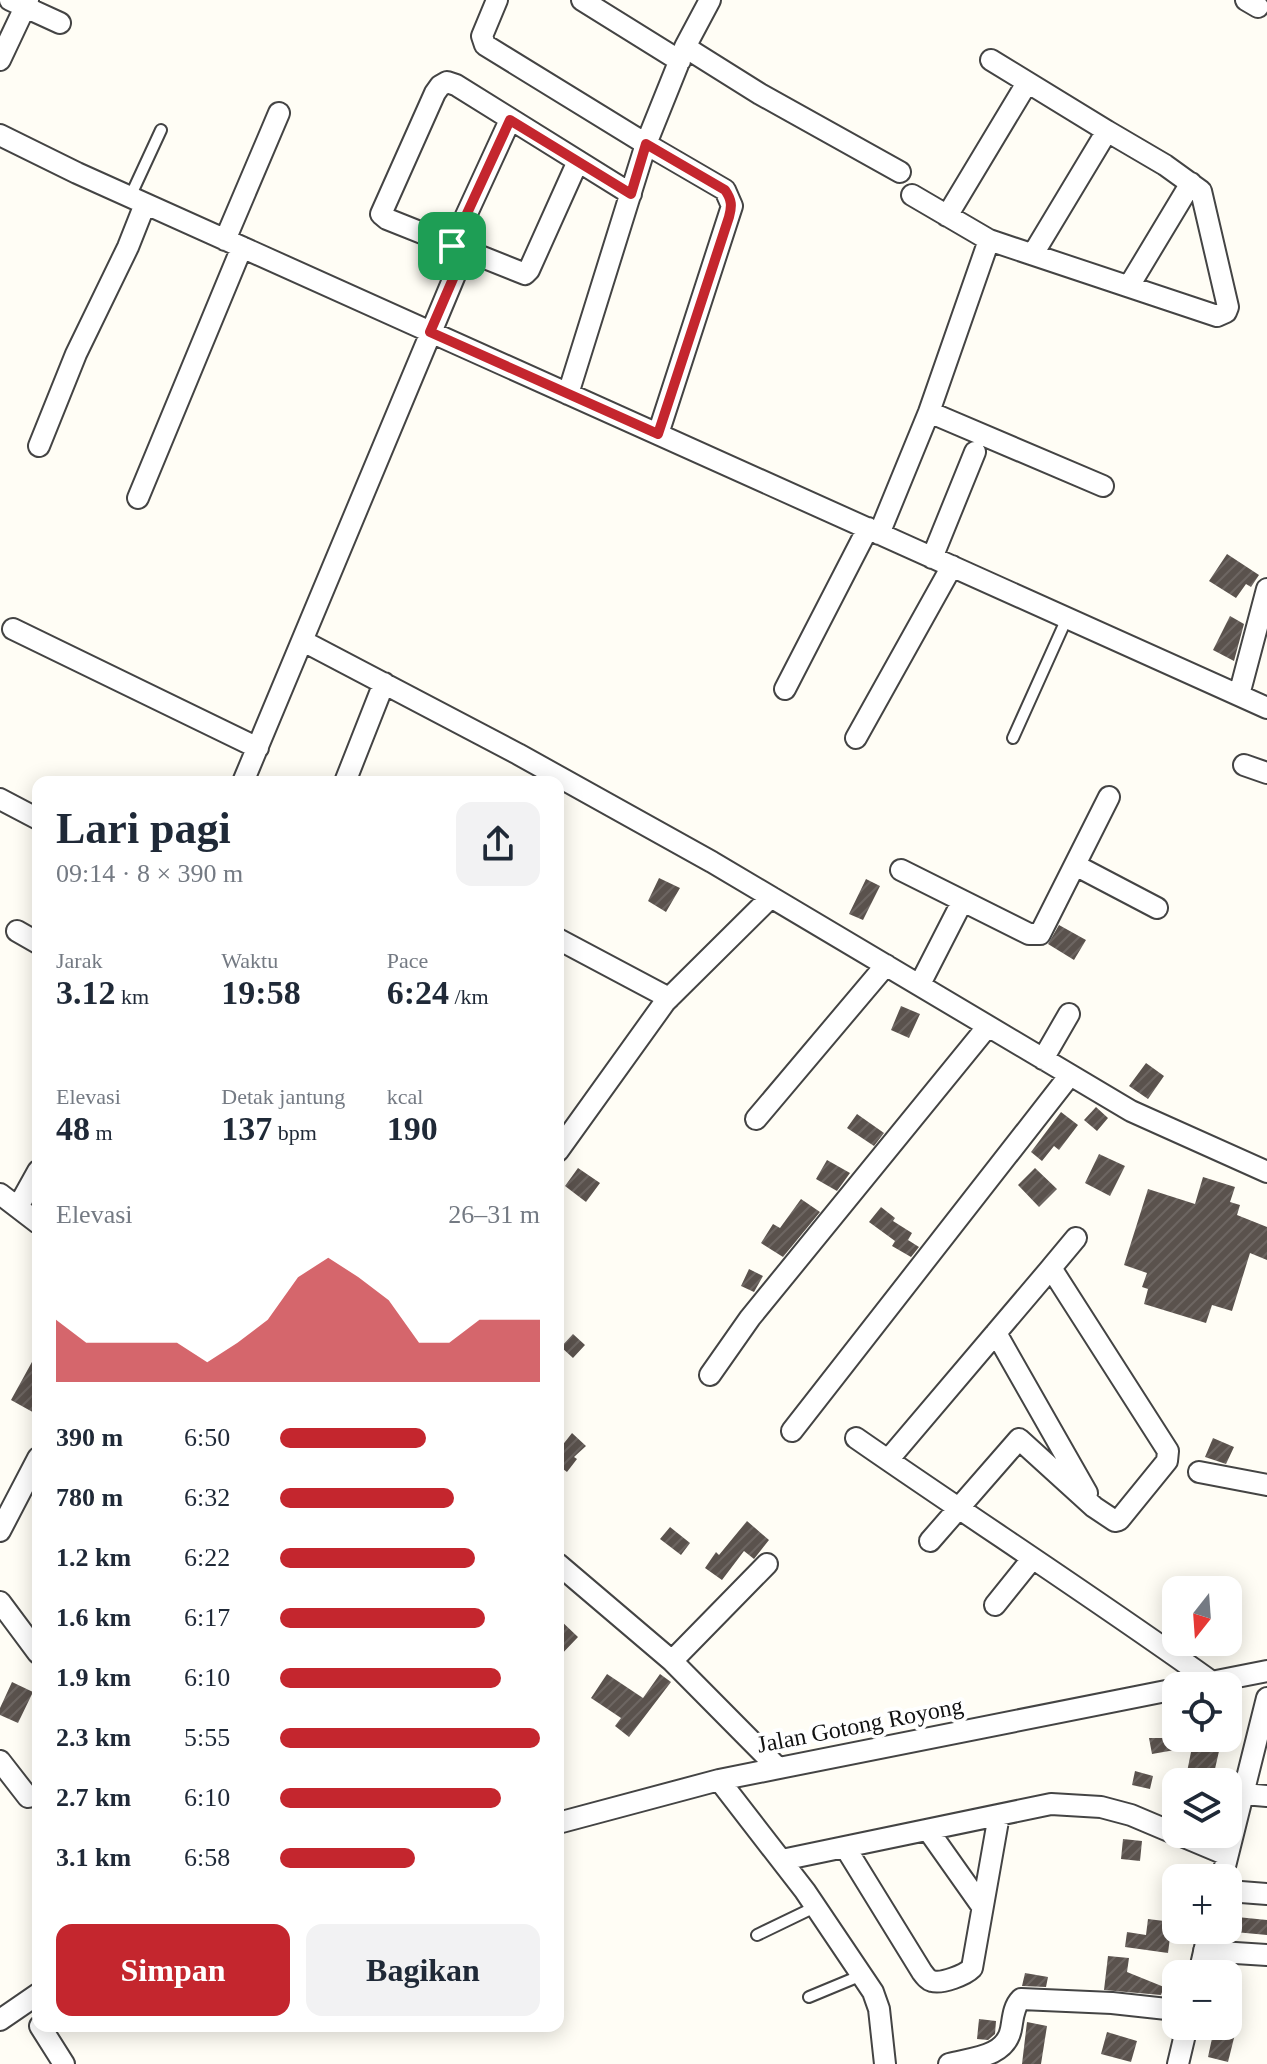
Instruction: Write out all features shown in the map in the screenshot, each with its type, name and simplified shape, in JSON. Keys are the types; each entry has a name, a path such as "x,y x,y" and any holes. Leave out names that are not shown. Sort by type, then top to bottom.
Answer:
{"street":[{"path":"497,0 482,36 485,45 725,190 732,206 658,434"},
{"path":"582,0 900,172"},
{"path":"568,394 646,144 682,54 710,0"},
{"path":"0,60 21,2 60,23"},
{"path":"912,195 989,240 1217,316 1226,312 1228,307 1203,197 1191,183 991,60"},
{"path":"578,161 525,274 387,219 381,210 440,86 447,82 456,85 631,194"},
{"path":"947,216 1027,83"},
{"path":"138,498 279,113"},
{"path":"246,776 430,332 459,248 510,120"},
{"path":"1033,254 1107,131"},
{"path":"0,135 137,201 1267,708"},
{"path":"1129,286 1191,183"},
{"path":"39,446 76,354 128,247 137,201"},
{"path":"785,689 874,531 929,412 989,240"},
{"path":"929,412 1103,486"},
{"path":"932,558 975,452"},
{"path":"856,738 952,566"},
{"path":"1239,695 1267,589"},
{"path":"13,629 258,748"},
{"path":"303,641 557,776"},
{"path":"347,776 384,683"},
{"path":"1244,765 1267,773"},
{"path":"564,780 771,897 1131,1111 1267,1172"},
{"path":"901,870 1029,934 1040,934 1109,797"},
{"path":"0,799 32,816"},
{"path":"1075,865 1157,908"},
{"path":"564,1143 669,998 771,897"},
{"path":"920,984 962,902"},
{"path":"17,931 32,940"},
{"path":"564,942 669,998"},
{"path":"756,1119 886,965"},
{"path":"1043,1059 1069,1014"},
{"path":"710,1375 750,1318 988,1026"},
{"path":"792,1431 1070,1075"},
{"path":"18,1207 32,1182"},
{"path":"0,1194 32,1218"},
{"path":"888,1460 1076,1238"},
{"path":"1019,1439 1094,1507 1109,1519 1119,1520 1164,1466 1168,1451 1051,1268"},
{"path":"996,1333 1094,1507"},
{"path":"930,1541 1042,1413"},
{"path":"856,1438 1198,1672"},
{"path":"0,1531 32,1470"},
{"path":"1199,1472 1267,1485"},
{"path":"995,1605 1032,1559"},
{"path":"672,1661 767,1564"},
{"path":"564,1569 672,1661 778,1768"},
{"path":"0,1602 32,1645"},
{"path":"1242,1676 1267,1671"},
{"name":"Jalan Gotong Royong","path":"564,1821 719,1780 1162,1692"},
{"path":"1225,1864 1267,1698"},
{"path":"0,1761 28,1797"},
{"path":"719,1780 782,1860 862,1975 879,2009 885,2064"},
{"path":"1244,1794 1267,1796"},
{"path":"782,1860 1051,1804 1101,1807 1162,1828"},
{"path":"845,1847 922,1972 931,1981 938,1981 970,1971 979,1936 981,1905 999,1815"},
{"path":"928,1830 981,1905"},
{"path":"1210,1848 1227,1855"},
{"path":"1242,1892 1267,1894"},
{"path":"1202,1960 1206,1944"},
{"path":"1204,1951 1267,1955"},
{"path":"0,2020 32,1999"},
{"path":"949,2064 993,2054 1004,2046 1010,2038 1016,2005 1021,1999 1162,2008"},
{"path":"44,2032 64,2064"},
{"path":"1184,2040 1178,2064 1190,2064"}],"lane":[{"path":"137,201 161,130"},
{"path":"1013,738 1067,618"},
{"path":"757,1935 815,1907"},
{"path":"809,1997 862,1975"}],"building":[{"path":"1227,554 1259,575 1251,587 1246,584 1236,598 1209,581"},
{"path":"1230,616 1244,624 1234,661 1213,650"},
{"path":"659,878 680,888 666,912 648,901"},
{"path":"866,879 880,886 863,920 849,914"},
{"path":"1059,925 1086,940 1074,960 1048,944"},
{"path":"901,1006 920,1014 909,1038 891,1030"},
{"path":"1146,1063 1164,1076 1148,1099 1129,1086"},
{"path":"1096,1107 1108,1118 1097,1131 1084,1120"},
{"path":"1061,1112 1078,1125 1059,1150 1054,1146 1042,1161 1031,1152"},
{"path":"857,1114 884,1133 874,1146 847,1128"},
{"path":"1099,1154 1125,1166 1110,1196 1085,1183"},
{"path":"827,1160 850,1173 837,1191 816,1179"},
{"path":"578,1168 600,1183 586,1202 565,1186"},
{"path":"1035,1168 1057,1189 1039,1207 1018,1185"},
{"path":"1203,1177 1235,1187 1230,1202 1240,1205 1237,1215 1267,1227 1267,1260 1250,1253 1232,1311 1212,1305 1206,1323 1144,1304 1148,1289 1142,1287 1147,1273 1124,1265 1148,1189 1195,1204"},
{"path":"801,1199 820,1212 783,1257 761,1243 773,1224 780,1228"},
{"path":"881,1207 895,1218 893,1221 912,1233 908,1240 919,1247 911,1257 892,1246 895,1241 869,1222"},
{"path":"749,1269 763,1276 754,1292 741,1286"},
{"path":"573,1334 585,1345 573,1358 564,1350 564,1344"},
{"path":"32,1362 32,1412 11,1400"},
{"path":"572,1433 586,1446 574,1457 577,1459 567,1472 564,1470 564,1443"},
{"path":"1213,1438 1234,1447 1226,1464 1205,1457"},
{"path":"747,1521 769,1540 754,1559 744,1551 722,1580 705,1568 716,1552 719,1555"},
{"path":"670,1527 690,1543 681,1555 660,1539"},
{"path":"564,1624 578,1637 564,1652"},
{"path":"607,1674 643,1698 660,1674 671,1682 629,1737 615,1726 621,1718 591,1698"},
{"path":"12,1682 32,1692 18,1723 0,1715"},
{"path":"1149,1738 1162,1738 1163,1752 1152,1754"},
{"path":"1191,1752 1219,1752 1215,1768 1188,1768"},
{"path":"1135,1771 1153,1776 1150,1789 1132,1785"},
{"path":"1123,1839 1142,1841 1140,1861 1121,1859"},
{"path":"1242,1918 1267,1920 1267,1935 1242,1933"},
{"path":"1148,1919 1162,1921 1162,1944 1169,1944 1168,1953 1125,1947 1127,1932 1146,1935"},
{"path":"1108,1956 1129,1958 1127,1972 1162,1986 1161,1995 1104,1990"},
{"path":"1025,1973 1048,1977 1046,1987 1022,1986"},
{"path":"979,2019 996,2021 995,2034 988,2040 977,2039"},
{"path":"1027,2022 1047,2026 1041,2064 1022,2064"},
{"path":"1107,2032 1137,2041 1131,2062 1101,2054"},
{"path":"1212,2040 1234,2040 1228,2062 1208,2057"}],"route":[{"path":"510,120 631,194 646,144 725,190 732,206 658,434 430,332 465,251 452,246 510,120"}]}
